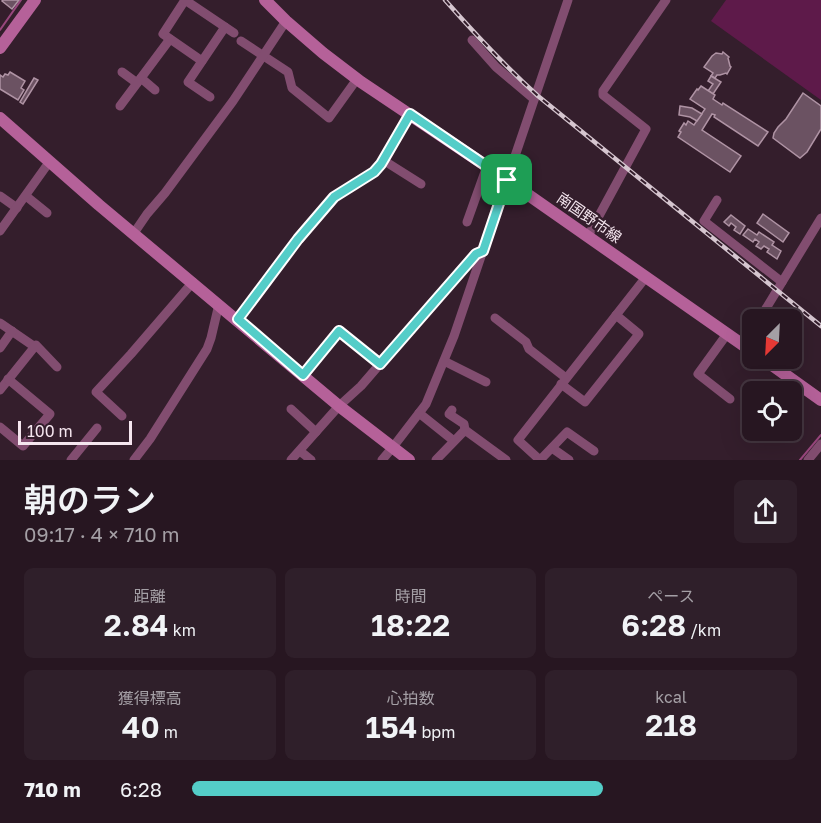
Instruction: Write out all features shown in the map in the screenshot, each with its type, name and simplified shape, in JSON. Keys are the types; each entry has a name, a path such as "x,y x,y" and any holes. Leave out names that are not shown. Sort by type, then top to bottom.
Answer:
{"main road":[{"path":"0,48 35,0"},
{"name":"南国野市線","path":"265,0 323,53 357,79 487,166 742,345"},
{"path":"0,118 339,406 409,460"},
{"path":"777,369 821,400"}],"street":[{"path":"202,61 163,34 185,0 234,33"},
{"path":"382,460 426,404 444,361 568,0"},
{"path":"588,236 646,129 603,95 603,91 666,0"},
{"path":"134,233 208,135 286,21"},
{"path":"210,97 188,82 225,27"},
{"path":"120,106 170,39"},
{"path":"472,40 496,67 534,99"},
{"path":"242,41 288,72 292,88 329,118 357,79"},
{"path":"122,72 155,90"},
{"path":"238,319 298,239 334,197 374,172 410,114"},
{"path":"383,160 421,184"},
{"path":"0,231 50,161"},
{"path":"467,222 487,166"},
{"path":"0,196 17,208"},
{"path":"26,196 47,213"},
{"path":"717,200 704,221 782,282"},
{"path":"766,309 821,218"},
{"path":"291,460 380,364 476,254 483,251"},
{"path":"594,451 567,432 540,460 518,440 646,277"},
{"path":"122,416 96,392 193,282"},
{"path":"134,460 150,439 207,349 219,304"},
{"path":"495,318 526,342 529,349 585,402 639,334 615,315"},
{"path":"0,323 34,347 36,345 57,367"},
{"path":"0,348 12,331"},
{"path":"303,375 339,331 380,364"},
{"path":"727,334 698,374 730,399"},
{"path":"0,390 34,347"},
{"path":"444,361 486,382"},
{"path":"0,428 23,446 50,414 8,380"},
{"path":"291,410 316,432"},
{"path":"452,410 450,414 464,424 465,430 506,460"},
{"path":"419,413 454,441"},
{"path":"71,460 97,428"},
{"path":"451,460 439,457 465,430"},
{"path":"808,460 821,444"},
{"path":"552,448 569,460"},
{"path":"300,451 311,460"}],"shaded area":[{"path":"726,0 821,0 821,100 711,21"}],"building":[{"path":"3,0 19,0 12,9"},
{"path":"723,52 729,57 731,67 727,74 717,75 715,78 711,76 713,73 704,67 712,56"},
{"path":"10,72 25,81 21,88 24,90 18,100 0,89 0,75 3,77"},
{"path":"711,76 721,82 713,94 708,91 713,84 708,81"},
{"path":"34,78 38,80 23,104 20,102"},
{"path":"701,86 715,95 713,99 768,132 758,146 712,114 702,130 741,156 730,172 678,137 684,123 686,125 688,121 694,125 705,109 690,99"},
{"path":"803,93 821,106 821,129 807,152 800,158 773,138 778,127"},
{"path":"680,106 692,108 702,114 697,121 679,115"},
{"path":"763,214 789,233 783,242 757,223"},
{"path":"731,215 745,226 740,234 734,230 736,227 731,223 729,226 724,222"},
{"path":"748,229 757,235 759,232 774,242 772,245 781,251 777,259 767,252 769,249 756,246 759,242 755,239 753,242 743,235"}],"waterway":[{"path":"0,30 21,0"},
{"path":"800,460 821,435"}],"railway":[{"path":"445,0 490,50 538,96 821,326"}],"route":[{"path":"410,114 507,180 483,251 476,254 380,364 339,331 303,375 238,319 298,239 334,197 374,172 381,164 410,114"}]}
